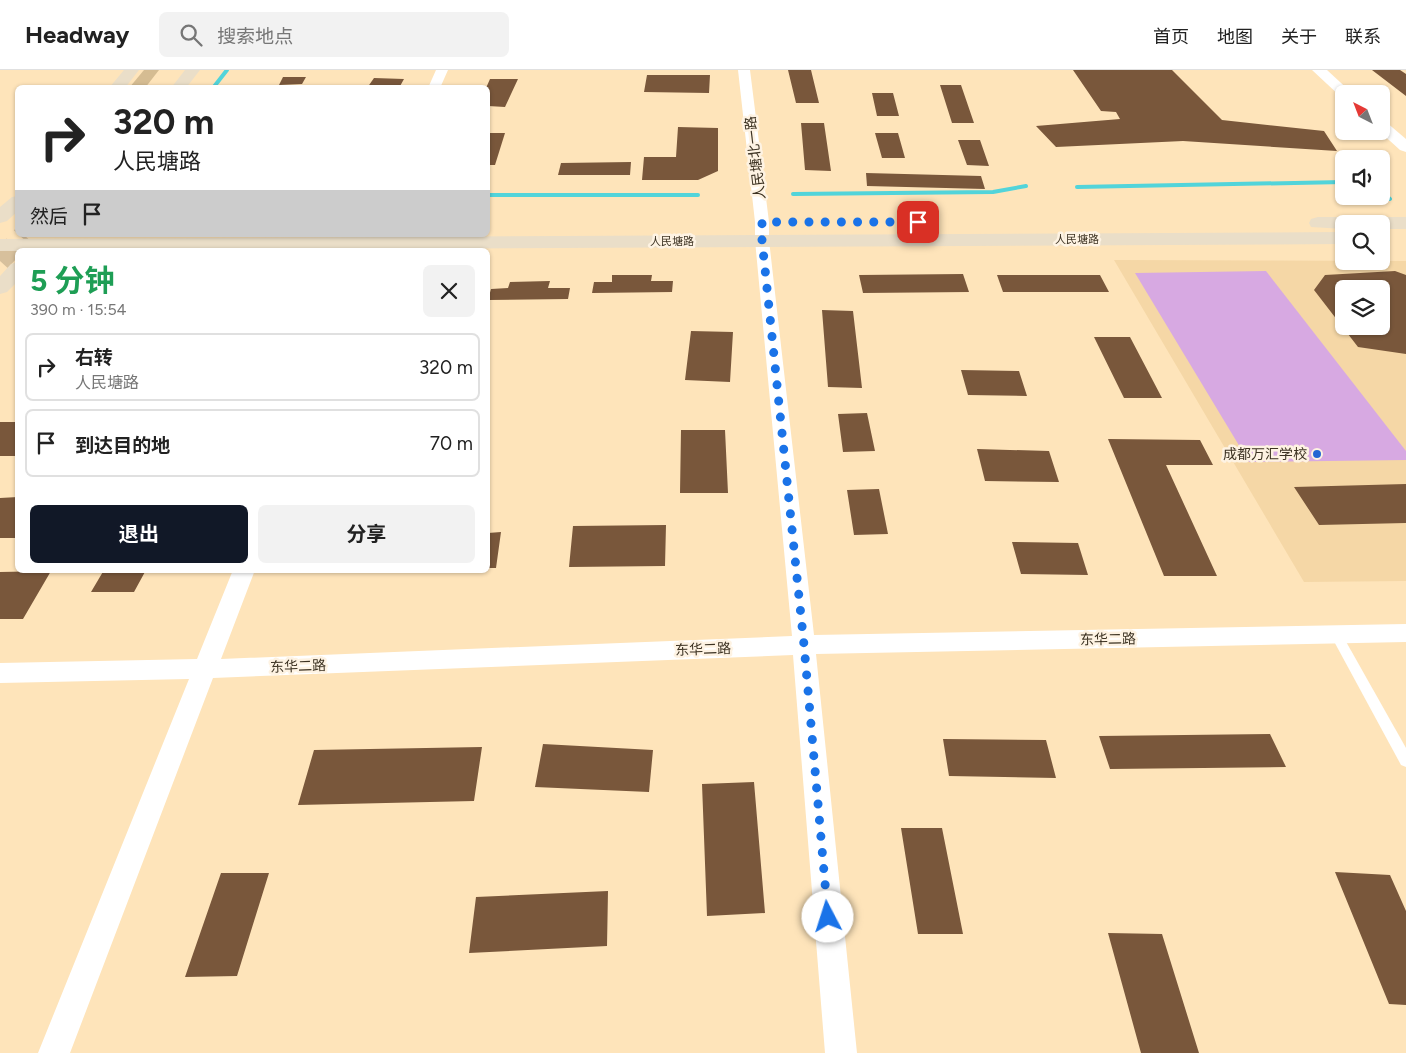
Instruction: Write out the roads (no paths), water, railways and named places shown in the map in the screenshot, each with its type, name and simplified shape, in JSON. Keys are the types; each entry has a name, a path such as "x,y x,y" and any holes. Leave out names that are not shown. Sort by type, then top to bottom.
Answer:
{"main road":[{"path":"119,85 132,70"},
{"path":"139,85 152,70"},
{"path":"180,85 193,70"},
{"path":"0,217 15,204"},
{"name":"人民塘路","path":"1010,222 1406,223"},
{"name":"人民塘路","path":"0,245 40,243 371,246 762,227 1335,238"},
{"path":"0,228 15,228"},
{"path":"1390,238 1406,238"},
{"path":"124,248 144,244"},
{"path":"0,288 15,271"},
{"path":"0,293 15,287"}],"street":[{"path":"435,85 442,70"},
{"name":"人民塘北一路","path":"744,70 762,227 804,645 841,1053"},
{"path":"1319,70 1336,85"},
{"path":"1390,134 1406,148"},
{"path":"54,1053 243,573"},
{"name":"东华二路","path":"0,673 205,669 804,645 1406,633"}],"lane":[{"path":"1336,634 1406,761"}],"waterway":[{"path":"215,85 227,70"},
{"path":"1077,187 1335,182"},
{"path":"793,194 993,192 1026,186"},
{"path":"490,195 698,195"}],"tunnel":[{"path":"0,261 22,237"}],"place":[{"name":"成都万汇学校","path":"1317,454"}]}
